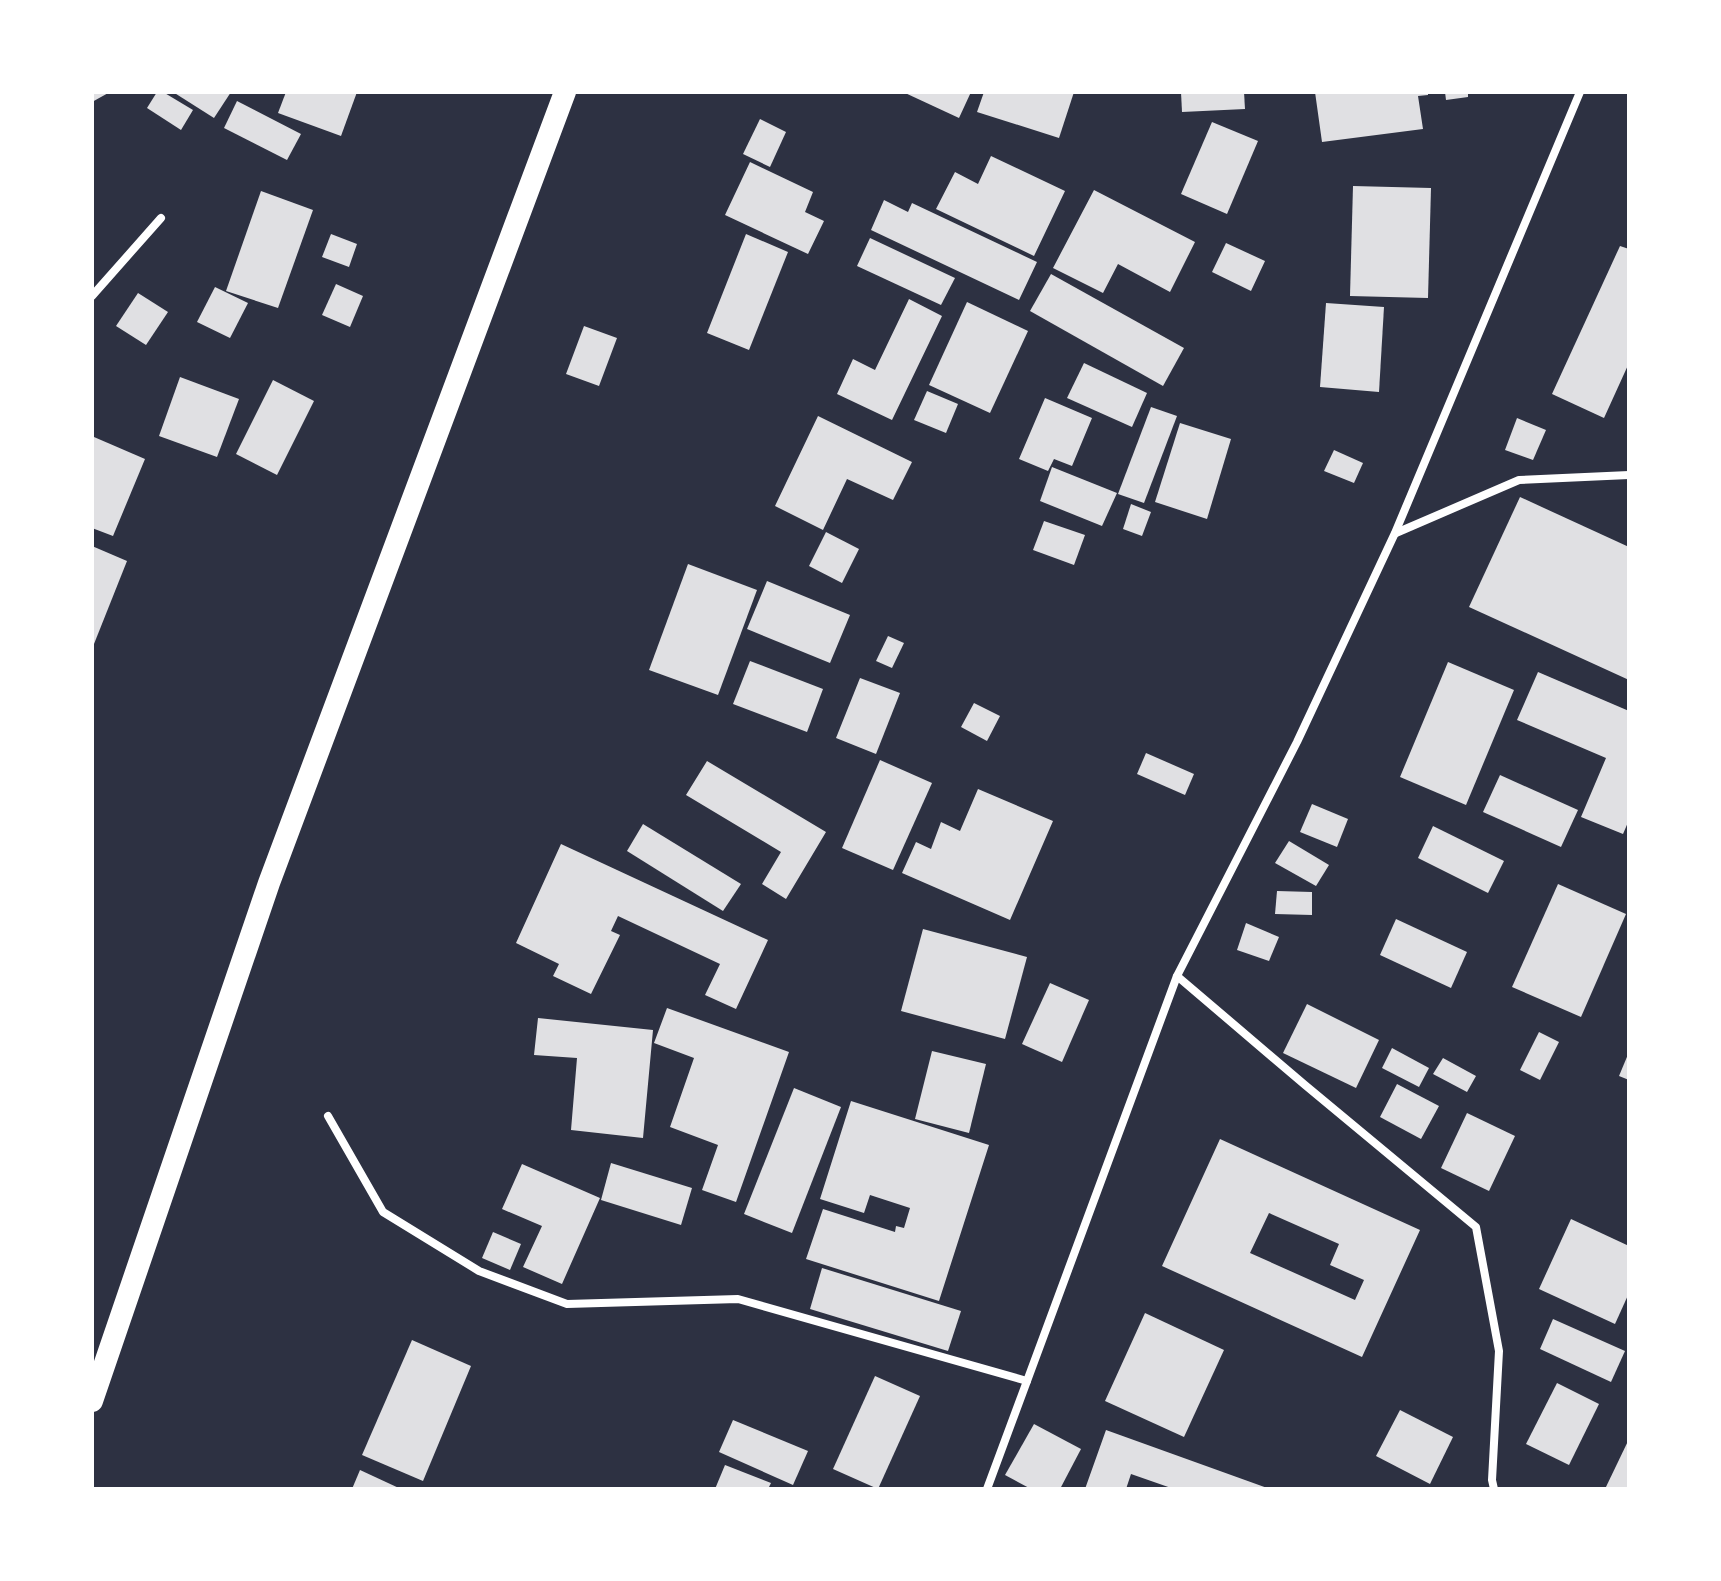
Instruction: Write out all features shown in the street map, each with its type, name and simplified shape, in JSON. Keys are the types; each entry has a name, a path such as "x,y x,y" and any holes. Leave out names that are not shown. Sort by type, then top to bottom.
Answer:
{"highway":[{"path":"92,1401 269,883 565,92"}],"street":[{"path":"987,1489 1177,976 1297,742 1395,533 1580,92"},
{"path":"92,296 161,218"},
{"path":"1395,533 1519,480 1629,475"},
{"path":"1177,976 1476,1227 1499,1351 1494,1489"},
{"path":"328,1116 383,1212 479,1271 567,1304 738,1299 1027,1381"}],"building":[{"path":"92,92 110,92 92,102"},
{"path":"157,92 163,92 193,110 181,130 147,108"},
{"path":"173,92 231,92 214,118"},
{"path":"286,92 357,92 341,136 278,113"},
{"path":"903,92 971,92 959,118"},
{"path":"984,92 1074,92 1059,138 977,112"},
{"path":"1181,92 1244,92 1245,109 1182,112"},
{"path":"1315,92 1428,92 1428,95 1418,96 1423,129 1322,142"},
{"path":"1445,92 1468,92 1468,97 1446,100"},
{"path":"237,101 301,134 287,160 224,128"},
{"path":"760,119 786,132 770,167 743,154"},
{"path":"1212,122 1258,141 1227,214 1181,194"},
{"path":"991,156 1065,191 1034,256 936,209 955,172 978,184"},
{"path":"750,162 813,192 805,212 824,221 808,254 725,215"},
{"path":"1353,186 1431,188 1428,298 1350,296"},
{"path":"1094,190 1195,242 1170,292 1118,264 1103,293 1053,268"},
{"path":"261,191 313,210 278,308 226,291"},
{"path":"884,200 908,212 912,203 1037,262 1019,300 871,230"},
{"path":"331,234 357,244 349,267 322,257"},
{"path":"746,234 788,252 749,350 707,333"},
{"path":"870,238 955,278 941,305 857,266"},
{"path":"1226,243 1265,261 1251,291 1212,272"},
{"path":"1620,246 1629,249 1629,363 1604,418 1552,394"},
{"path":"1051,274 1184,348 1163,386 1030,311"},
{"path":"336,284 363,296 350,327 322,315"},
{"path":"215,287 248,303 230,338 197,322"},
{"path":"138,293 168,312 146,345 116,326"},
{"path":"909,299 942,316 892,420 837,394 853,359 875,370"},
{"path":"967,302 1028,331 990,413 929,385"},
{"path":"1326,303 1384,307 1379,392 1320,387"},
{"path":"584,326 617,338 599,386 566,374"},
{"path":"1084,363 1147,393 1132,427 1067,398"},
{"path":"180,377 239,399 217,457 159,436"},
{"path":"273,380 314,401 277,475 236,454"},
{"path":"927,391 958,404 946,433 914,420"},
{"path":"1045,398 1092,418 1072,466 1054,459 1048,471 1019,459"},
{"path":"1151,407 1177,416 1144,503 1118,494"},
{"path":"818,416 912,462 893,500 847,479 823,530 775,506"},
{"path":"1517,418 1546,430 1533,460 1505,450"},
{"path":"1180,423 1231,439 1207,519 1155,502"},
{"path":"94,437 145,459 113,536 92,528"},
{"path":"1334,450 1363,463 1354,483 1324,471"},
{"path":"1052,467 1117,493 1102,526 1040,501"},
{"path":"1520,497 1629,547 1629,680 1469,607"},
{"path":"1131,504 1151,512 1142,536 1123,529"},
{"path":"1044,521 1085,535 1074,565 1033,550"},
{"path":"826,532 859,549 842,583 809,566"},
{"path":"92,546 127,561 92,649"},
{"path":"688,564 757,590 718,695 649,670"},
{"path":"767,581 850,615 830,663 747,629"},
{"path":"888,636 904,643 892,668 876,661"},
{"path":"750,661 823,689 807,732 733,704"},
{"path":"1448,662 1514,690 1466,805 1400,777"},
{"path":"1538,672 1629,711 1629,820 1623,834 1581,817 1606,758 1517,720"},
{"path":"860,678 900,693 876,754 836,738"},
{"path":"974,703 1000,716 987,741 961,727"},
{"path":"1146,753 1194,774 1185,795 1137,774"},
{"path":"880,760 932,783 893,870 842,848"},
{"path":"707,761 826,832 786,899 762,884 781,852 686,795"},
{"path":"1500,775 1578,810 1561,847 1483,812"},
{"path":"978,789 1053,821 1010,920 902,873 916,842 931,849 941,822 960,831"},
{"path":"1312,804 1348,819 1337,847 1300,832"},
{"path":"643,824 741,884 723,911 627,851"},
{"path":"1433,826 1504,861 1488,893 1418,858"},
{"path":"1289,841 1329,865 1316,886 1275,863"},
{"path":"561,844 768,940 736,1009 705,995 720,964 618,916 611,931 620,935 591,994 553,976 559,964 516,943"},
{"path":"1558,884 1626,914 1581,1017 1512,987"},
{"path":"1277,891 1312,892 1312,915 1275,914"},
{"path":"1396,919 1467,952 1451,988 1380,955"},
{"path":"1246,923 1279,937 1269,961 1237,950"},
{"path":"923,929 1027,957 1005,1039 901,1011"},
{"path":"1050,983 1089,1000 1062,1062 1022,1044"},
{"path":"1307,1004 1379,1040 1356,1088 1283,1053"},
{"path":"667,1008 789,1052 736,1202 702,1190 718,1145 670,1127 694,1058 654,1043"},
{"path":"538,1018 653,1030 643,1138 571,1130 577,1058 534,1055"},
{"path":"1539,1032 1559,1042 1540,1080 1520,1070"},
{"path":"1392,1048 1429,1068 1419,1087 1382,1068"},
{"path":"932,1051 986,1064 969,1133 915,1119"},
{"path":"1629,1052 1629,1080 1619,1076"},
{"path":"1443,1058 1476,1076 1467,1092 1433,1074"},
{"path":"1397,1084 1439,1106 1421,1139 1380,1117"},
{"path":"794,1088 841,1107 792,1233 744,1214"},
{"path":"851,1101 989,1145 939,1301 806,1259 823,1209 895,1232 896,1226 904,1228 910,1208 870,1195 864,1213 820,1199"},
{"path":"1467,1113 1515,1136 1489,1191 1441,1168"},
{"path":"1220,1139 1420,1230 1362,1357 1162,1266","holes":["1269,1213 1339,1244 1330,1265 1364,1280 1355,1300 1250,1253"]},
{"path":"611,1163 692,1188 681,1225 601,1200"},
{"path":"522,1164 600,1198 562,1284 523,1267 542,1226 502,1209"},
{"path":"1571,1219 1629,1246 1629,1293 1615,1324 1539,1289"},
{"path":"493,1232 521,1244 510,1270 482,1258"},
{"path":"822,1268 961,1311 948,1351 810,1309"},
{"path":"1145,1313 1224,1350 1184,1437 1105,1401"},
{"path":"1553,1319 1625,1351 1611,1382 1540,1349"},
{"path":"412,1340 471,1366 423,1481 362,1455"},
{"path":"875,1376 920,1396 878,1489 833,1469"},
{"path":"1557,1383 1599,1404 1569,1465 1526,1444"},
{"path":"1400,1410 1453,1437 1430,1484 1376,1456"},
{"path":"733,1420 808,1451 793,1485 719,1452"},
{"path":"1034,1424 1081,1449 1060,1489 1031,1489 1005,1475"},
{"path":"1106,1430 1270,1489 1174,1489 1131,1474 1126,1489 1085,1489"},
{"path":"1629,1439 1629,1489 1605,1489"},
{"path":"725,1465 771,1483 768,1489 715,1489"},
{"path":"360,1470 401,1489 352,1489"}]}
